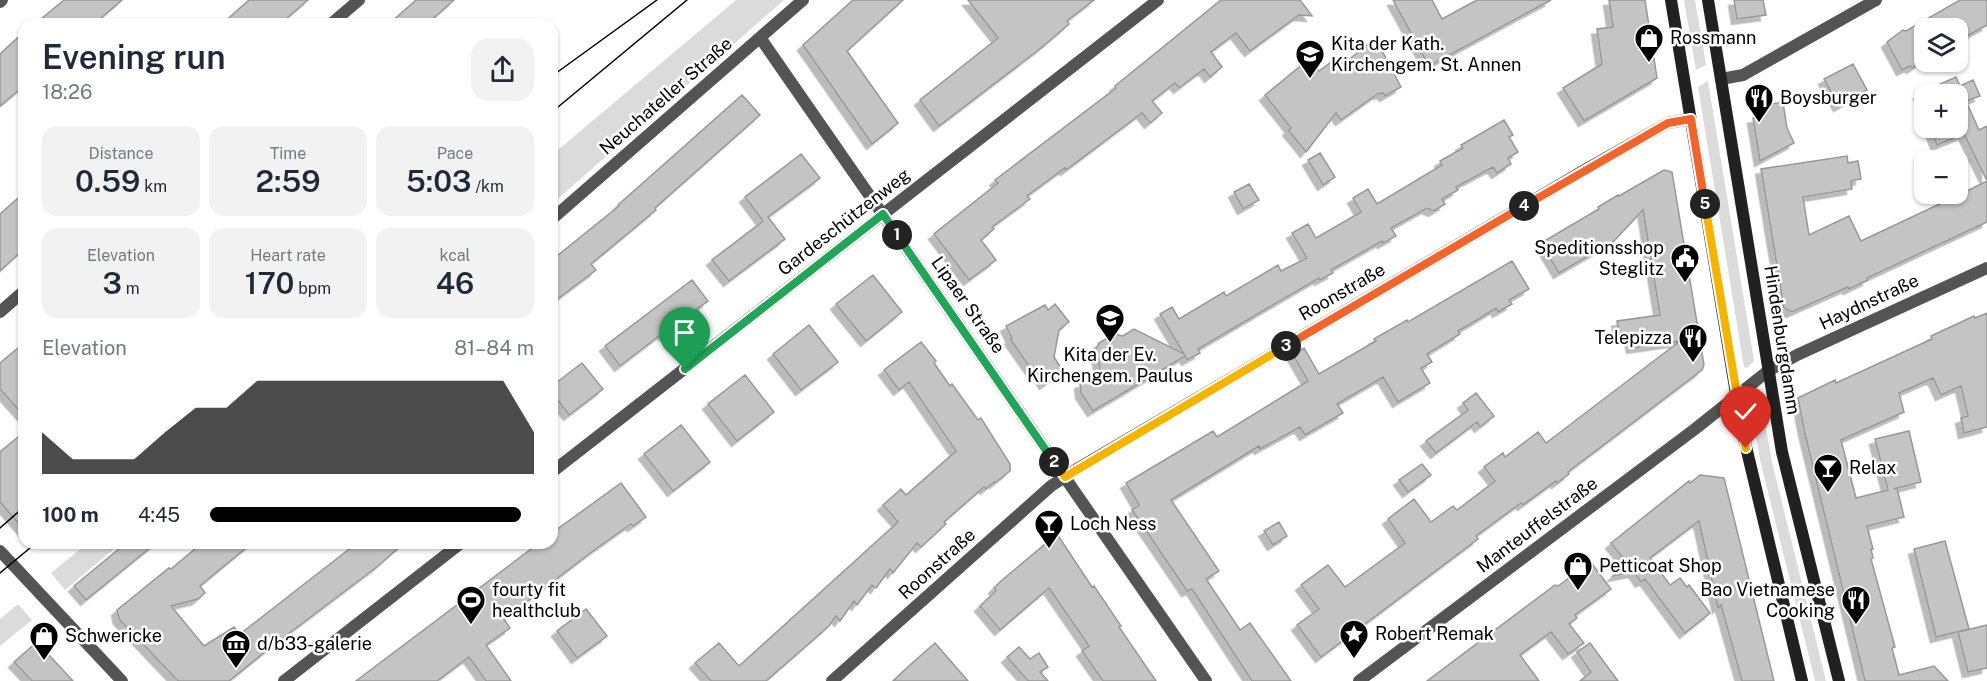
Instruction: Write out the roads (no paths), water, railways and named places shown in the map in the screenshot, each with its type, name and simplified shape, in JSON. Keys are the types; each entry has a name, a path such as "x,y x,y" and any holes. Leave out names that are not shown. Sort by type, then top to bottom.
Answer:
{"main road":[{"path":"1671,0 1736,397 1802,681"},
{"name":"Hindenburgdamm","path":"1708,0 1782,452 1839,681"}],"street":[{"name":"Neuchateller Straße","path":"558,214 803,0"},
{"name":"Gardeschützenweg","path":"558,467 1158,0"},
{"path":"1721,79 1743,75 1876,0"},
{"path":"337,18 353,2"},
{"name":"Lipaer Straße","path":"760,39 1206,681"},
{"name":"Roonstraße","path":"832,681 1051,486 1583,171 1668,123 1691,119"},
{"name":"Haydnstraße","path":"1736,397 1768,371 1797,355 1987,268"},
{"path":"0,312 18,296"},
{"name":"Manteuffelstraße","path":"1359,681 1736,397"},
{"path":"284,681 450,549"},
{"path":"0,551 122,681"}],"tram line":[{"path":"558,72 657,0"},
{"path":"558,107 687,0"},
{"path":"0,528 18,512"},
{"path":"0,573 29,549"}],"place":[{"name":"Rossmann","path":"1649,64"},
{"name":"Kita der Kath. Kirchengem. St. Annen","path":"1310,80"},
{"name":"Boysburger","path":"1759,124"},
{"name":"Speditionsshop Steglitz","path":"1685,284"},
{"name":"Kita der Ev. Kirchengem. Paulus","path":"1110,344"},
{"name":"Telepizza","path":"1693,364"},
{"name":"Relax","path":"1828,494"},
{"name":"Loch Ness","path":"1049,550"},
{"name":"Petticoat Shop","path":"1578,592"},
{"name":"fourty fit healthclub","path":"471,626"},
{"name":"Bao Vietnamese Cooking","path":"1856,626"},
{"name":"Robert Remak","path":"1354,660"},
{"name":"Schwericke","path":"44,662"},
{"name":"d/b33-galerie","path":"236,670"}]}
